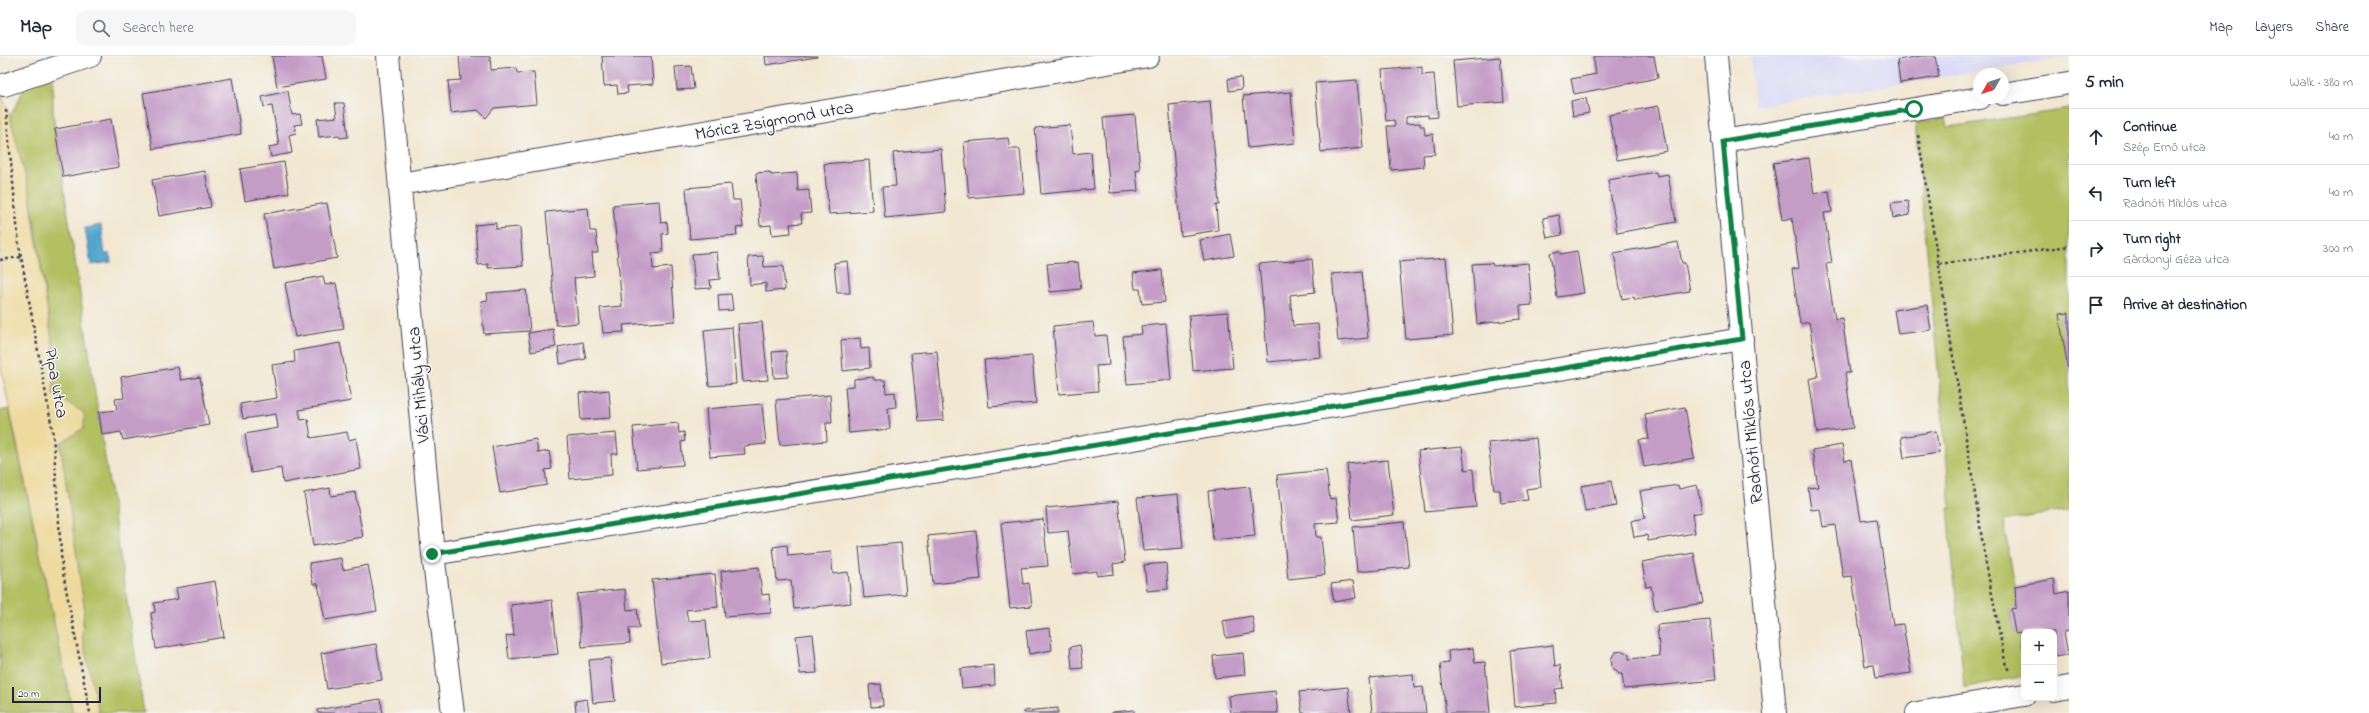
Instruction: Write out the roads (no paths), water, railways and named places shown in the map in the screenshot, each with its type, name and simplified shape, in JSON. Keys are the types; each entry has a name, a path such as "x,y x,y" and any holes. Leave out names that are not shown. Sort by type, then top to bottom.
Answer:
{"street":[{"path":"4,85 90,56"},
{"name":"Váci Mihály utca","path":"388,56 432,554 453,713"},
{"name":"Móricz Zsigmond utca","path":"400,184 1148,56"},
{"name":"Radnóti Miklós utca","path":"1716,56 1775,713"},
{"path":"2009,93 2069,83"},
{"path":"1723,141 1973,99"},
{"path":"432,554 1742,339"},
{"path":"2057,689 2069,687"},
{"path":"1917,713 2021,696"}],"water":[{"path":"101,225 105,254 110,254 111,262 91,265 85,228"}]}
